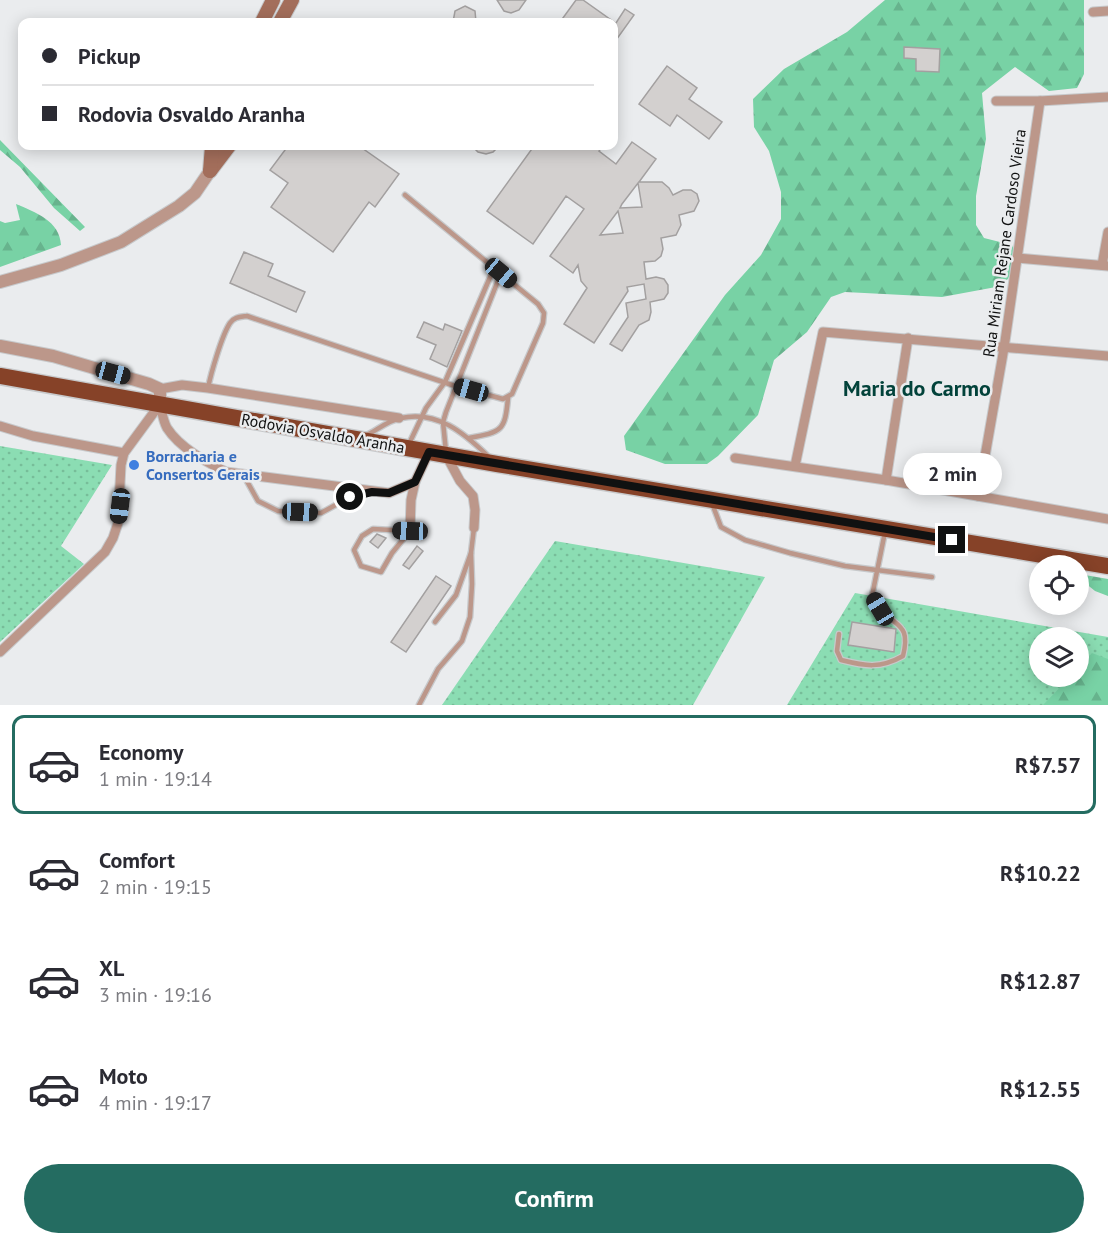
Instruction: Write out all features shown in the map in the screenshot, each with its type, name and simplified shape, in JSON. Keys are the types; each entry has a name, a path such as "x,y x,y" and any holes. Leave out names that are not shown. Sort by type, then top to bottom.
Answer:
{"highway":[{"name":"Rodovia Osvaldo Aranha","path":"0,376 160,396 359,440 1108,566"}],"main road":[{"path":"264,18 273,0"},
{"path":"282,18 292,0"},
{"path":"210,171 212,150"},
{"path":"210,171 226,150"}],"street":[{"path":"1093,12 1108,11"},
{"path":"996,101 1108,97"},
{"name":"Rua Miriam Rejane Cardoso Vieira","path":"978,496 1004,348 1040,101"},
{"path":"0,282 61,265 121,242 179,206 195,193 210,171"},
{"path":"1017,258 1105,265 1108,232"},
{"path":"795,466 823,332 1108,356"},
{"path":"886,480 908,338"},
{"path":"0,346 53,356 137,380 160,396 166,426 176,439 202,459 225,472 389,493 415,482"},
{"path":"0,652 105,552 118,523 120,465 124,453 160,396 182,385 399,418"},
{"path":"0,426 33,436 124,453"},
{"path":"410,531 411,500 415,482 429,452"},
{"path":"446,455 460,481 473,496 476,510 474,528"},
{"path":"735,458 886,480 1108,519"}],"lane":[{"path":"405,195 538,304 544,313 543,323 508,398 506,421 503,427 490,435 469,438"},
{"path":"406,448 422,416 445,382 494,268"},
{"path":"446,455 443,422 454,386 501,273"},
{"path":"208,388 230,324 236,317 247,316 454,386 503,399 508,398"},
{"path":"359,440 399,418 422,416 458,429 497,464"},
{"path":"242,474 258,501 278,511 321,513 350,497 372,492"},
{"path":"711,500 721,526 745,540 845,566 878,568 932,577"},
{"path":"419,705 438,669 462,640 470,617 471,553 474,528"},
{"path":"373,529 410,531 392,553 381,572 361,567 354,550 363,536 373,529"},
{"path":"839,634 837,651 841,660 868,667 892,662 903,656 906,644 902,627 880,609 872,596 885,529"},
{"path":"435,622 456,595 471,553"}],"green space":[{"path":"885,0 1084,0 1084,74 1077,88 1049,91 1015,67 982,93 986,139 976,196 976,225 984,238 1012,245 1017,258 1008,279 996,287 942,297 845,292 831,297 807,332 774,360 758,415 718,456 707,464 665,464 626,450 624,436 725,295 761,255 781,219 781,192 769,151 754,127 753,99 784,69 847,32"},
{"path":"0,140 85,227 80,231 54,208 20,167 0,150"},
{"path":"16,204 45,218 56,230 61,245 0,267 0,221 5,223 20,220"},
{"path":"0,446 112,465 61,546 84,564 0,642"},
{"path":"555,541 765,577 693,705 442,705"},
{"path":"1089,576 1108,579 1108,596 1089,586"},
{"path":"855,593 1050,627 1029,627 1029,687 1089,687 1089,634 1108,637 1108,705 787,705"},
{"path":"1092,653 1108,659 1108,705 1043,705 1060,687 1089,687 1089,656"}],"building":[{"path":"497,0 526,0 519,10 511,13 504,11"},
{"path":"576,0 583,0 608,18 563,18"},
{"path":"465,6 475,11 476,18 454,18 455,11"},
{"path":"625,9 634,15 618,37 618,20"},
{"path":"904,47 940,49 939,72 916,71 916,59 904,58"},
{"path":"667,66 697,88 689,99 722,122 709,139 677,115 670,126 639,104"},
{"path":"632,142 656,159 639,182 662,182 673,195 683,190 691,190 697,194 699,201 694,211 679,215 681,225 676,235 661,238 663,249 661,256 655,261 644,262 646,279 656,277 664,279 668,285 668,293 664,299 650,302 649,320 639,325 622,351 610,344 628,317 626,303 646,299 644,284 627,287 628,291 594,343 564,324 587,288 581,281 578,265 573,273 550,256 584,209 566,196 533,244 487,211 531,150 599,151 616,164","holes":["638,183 642,207 620,208","618,211 623,233 600,235"]},
{"path":"285,150 365,150 399,174 375,207 369,202 333,252 271,207 288,183 270,170"},
{"path":"476,150 495,150 486,154"},
{"path":"244,252 273,264 268,276 305,292 296,312 230,283"},
{"path":"424,322 443,330 445,324 462,331 447,367 430,359 436,345 417,337"},
{"path":"377,534 386,538 378,548 370,542"},
{"path":"417,546 423,551 409,569 403,565"},
{"path":"436,576 451,586 406,652 391,642"},
{"path":"852,622 896,629 894,652 848,645"}],"place":[{"name":"Borracharia e Consertos Gerais","path":"134,465"}],"district":[{"name":"Maria do Carmo","path":"917,388"}],"route":[{"path":"350,497 372,492 389,493 415,482 429,452 952,540"}]}
